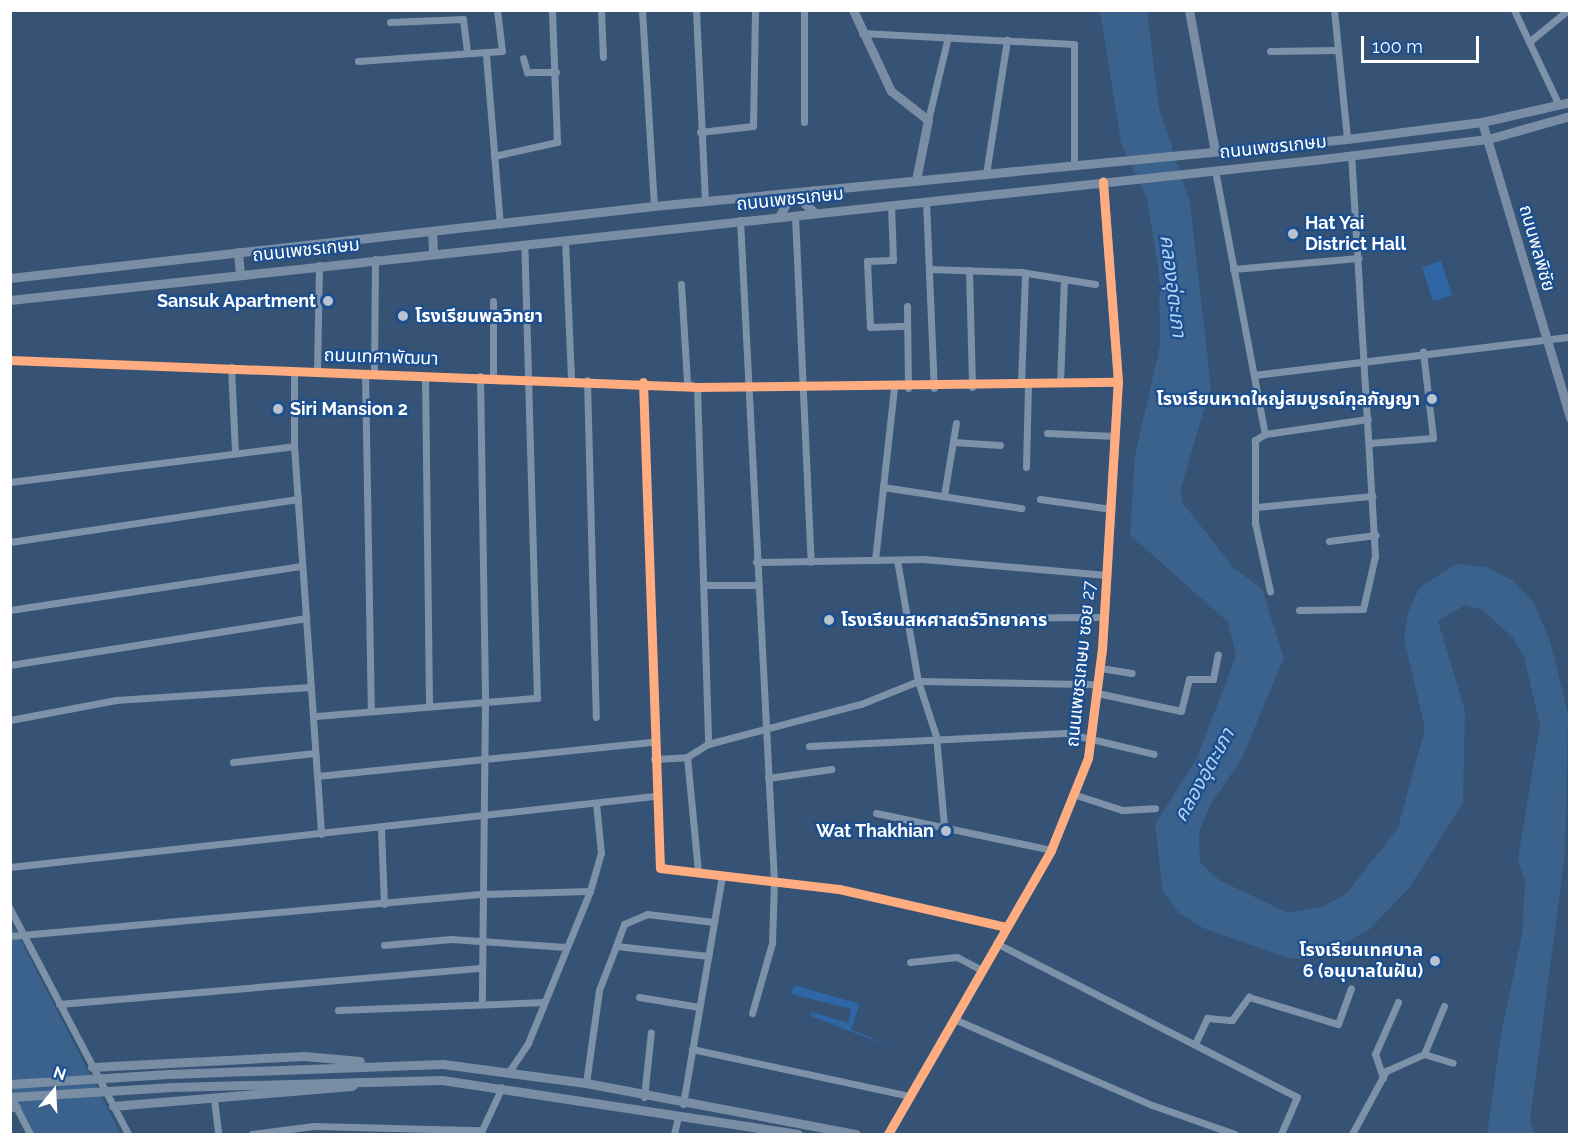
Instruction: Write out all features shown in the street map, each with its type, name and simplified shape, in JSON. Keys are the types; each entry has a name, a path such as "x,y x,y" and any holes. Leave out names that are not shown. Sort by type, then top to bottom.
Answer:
{"main road":[{"path":"853,10 860,33 891,91 928,120 916,180"},
{"path":"1189,10 1215,151"},
{"name":"ถนนเพชรเกษม","path":"10,278 654,206 1347,139 1482,122 1569,102"},
{"name":"ถนนเพชรเกษม","path":"10,300 375,259 1194,173 1488,139 1569,116"},
{"name":"ถนนพลพิชัย","path":"1482,122 1569,418"},
{"name":"ถนนเพชรเกษม ซอย 27","path":"888,1134 980,969 1051,850 1076,795 1092,735 1104,617 1118,382 1107,182"},
{"path":"813,190 805,204 815,213"},
{"path":"778,194 788,200 779,217"},
{"path":"432,231 433,253"},
{"path":"238,252 240,274"},
{"path":"92,1067 304,1056 508,1073 586,1083 644,1097 856,1134"},
{"path":"10,1084 169,1074 401,1064"},
{"path":"113,1106 214,1099 399,1079"},
{"path":"10,1096 173,1087 399,1079 502,1087 678,1117 798,1134"}],"street":[{"path":"358,61 467,53 486,55 502,51 497,10"},
{"path":"494,156 555,145 556,72 552,10"},
{"path":"602,10 603,57"},
{"path":"642,10 654,206"},
{"path":"696,10 705,201"},
{"path":"700,132 753,126 755,10"},
{"path":"804,10 804,122"},
{"path":"1334,10 1347,139"},
{"path":"1514,10 1559,105"},
{"path":"1529,42 1568,10"},
{"path":"390,22 463,19 467,53"},
{"path":"860,33 1074,44 1074,165"},
{"path":"928,120 948,37"},
{"path":"986,174 1007,40"},
{"path":"1270,51 1338,50"},
{"path":"486,55 500,224"},
{"path":"523,58 527,72 556,72"},
{"path":"1299,610 1363,609 1376,535 1351,155"},
{"path":"1215,170 1265,434"},
{"path":"926,201 934,388"},
{"path":"891,205 893,260 867,261 870,327 907,326"},
{"path":"795,216 811,562"},
{"path":"740,220 774,882 771,943 752,1013"},
{"path":"565,240 571,380"},
{"path":"316,716 537,698 532,378 524,244"},
{"path":"1233,269 1359,258"},
{"path":"374,374 375,259"},
{"path":"317,371 319,266"},
{"path":"929,269 1025,273 1095,284"},
{"path":"969,270 972,387"},
{"path":"1025,273 1026,467"},
{"path":"1060,383 1064,279"},
{"path":"681,284 687,383 697,387 708,744"},
{"path":"493,301 493,376"},
{"path":"907,306 908,388"},
{"path":"1254,375 1424,352 1569,337"},
{"path":"1369,443 1433,438 1424,352"},
{"name":"ถนนเทศาพัฒนา","path":"10,360 425,376 493,376 643,382 697,387 749,384 803,389 934,388 1118,382"},
{"path":"231,368 235,452"},
{"path":"294,371 294,446 311,687 316,716 315,753 321,834"},
{"path":"365,374 371,711"},
{"path":"425,376 429,706"},
{"path":"480,376 485,701 480,968 482,1004"},
{"path":"587,380 596,717"},
{"path":"643,382 654,796 660,868 839,889 1006,927"},
{"path":"875,560 894,388"},
{"path":"1270,591 1258,541 1255,440 1265,434 1368,419"},
{"path":"944,496 956,423"},
{"path":"1047,433 1115,436"},
{"path":"953,442 1000,445"},
{"path":"10,482 294,446"},
{"path":"883,487 1021,508"},
{"path":"1257,507 1372,496"},
{"path":"10,542 298,499"},
{"path":"1040,499 1111,509"},
{"path":"1329,541 1376,535"},
{"path":"756,562 897,560 1106,575"},
{"path":"897,560 918,681 936,736 944,826"},
{"path":"10,610 302,566"},
{"path":"704,585 757,585"},
{"path":"907,618 1104,617"},
{"path":"10,665 306,618"},
{"path":"654,759 687,756 708,744 861,704 918,681 1098,689 1179,711 1189,679 1213,679 1218,654"},
{"path":"1100,668 1132,673"},
{"path":"10,720 116,700 311,687"},
{"path":"809,746 936,736 1092,735 1154,754"},
{"path":"317,776 653,742"},
{"path":"233,762 315,753"},
{"path":"687,756 698,871"},
{"path":"768,778 831,769"},
{"path":"1076,795 1122,810 1155,808"},
{"path":"10,867 321,834 381,830 654,796"},
{"path":"508,1073 518,1063 590,891 601,853 596,803"},
{"path":"876,813 1051,850"},
{"path":"381,830 384,904"},
{"path":"683,1104 722,875"},
{"path":"10,936 483,894 590,891"},
{"path":"10,909 26,934 59,1004 128,1134"},
{"path":"586,1083 599,990 624,924 647,914 714,922"},
{"path":"384,945 482,940 566,947"},
{"path":"996,943 1297,1097 1281,1134"},
{"path":"616,946 708,956"},
{"path":"910,962 957,957 980,969"},
{"path":"59,1004 480,968"},
{"path":"1195,1044 1207,1018 1232,1020 1249,997 1338,1024 1351,988"},
{"path":"639,997 699,1007"},
{"path":"338,1010 544,1002"},
{"path":"1383,1078 1375,1054 1398,1002"},
{"path":"1352,1134 1383,1078 1424,1054 1444,1006"},
{"path":"954,1019 1152,1105 1235,1134"},
{"path":"644,1097 651,1032"},
{"path":"692,1049 909,1096"},
{"path":"1424,1054 1453,1062"},
{"path":"252,1134 313,1126 482,1130 502,1087"},
{"path":"10,1096 13,1107 30,1134"},
{"path":"214,1099 218,1134"},
{"path":"674,1134 678,1117"}],"shaded area":[{"path":"1441,261 1452,295 1433,301 1422,267"},
{"path":"794,985 860,1004 851,1029 896,1049 811,1016 812,1012 848,1023 851,1009 791,994"}],"water":[{"name":"คลองอุ่ตะเภา","path":"1100,11 1147,11 1159,108 1190,203 1211,387 1181,487 1182,502 1234,568 1262,589 1284,658 1241,760 1210,805 1199,832 1200,862 1219,880 1288,913 1321,907 1346,894 1398,828 1425,728 1404,639 1408,612 1420,587 1456,564 1486,567 1513,581 1533,602 1550,641 1568,714 1565,854 1530,1120 1534,1134 1487,1134 1501,1034 1522,935 1525,881 1518,859 1540,725 1524,657 1513,638 1483,610 1465,605 1438,621 1465,711 1463,803 1409,888 1370,929 1321,957 1291,959 1203,928 1179,913 1163,892 1155,824 1196,760 1236,656 1228,622 1130,535 1135,455 1160,346 1159,273 1147,199 1121,143"},
{"path":"10,920 121,1134 32,1134 11,1092"}],"cycle path":[{"path":"888,1134 1051,850 1088,758 1102,649 1118,382 1103,182"},
{"path":"10,360 697,387 1118,382"},
{"path":"643,382 660,868 839,889 1006,927"}],"place":[{"name":"Hat Yai District Hall","path":"1293,234"},
{"name":"Sansuk Apartment","path":"328,301"},
{"name":"โรงเรียนพลวิทยา","path":"403,316"},
{"name":"โรงเรียนหาดใหญ่สมบูรณ์กุลกัญญา","path":"1432,399"},
{"name":"Siri Mansion 2","path":"278,409"},
{"name":"โรงเรียนสหศาสตร์วิทยาคาร","path":"829,620"},
{"name":"Wat Thakhian","path":"946,831"},
{"name":"โรงเรียนเทศบาล 6 (อนุบาลในฝัน)","path":"1435,961"}]}
